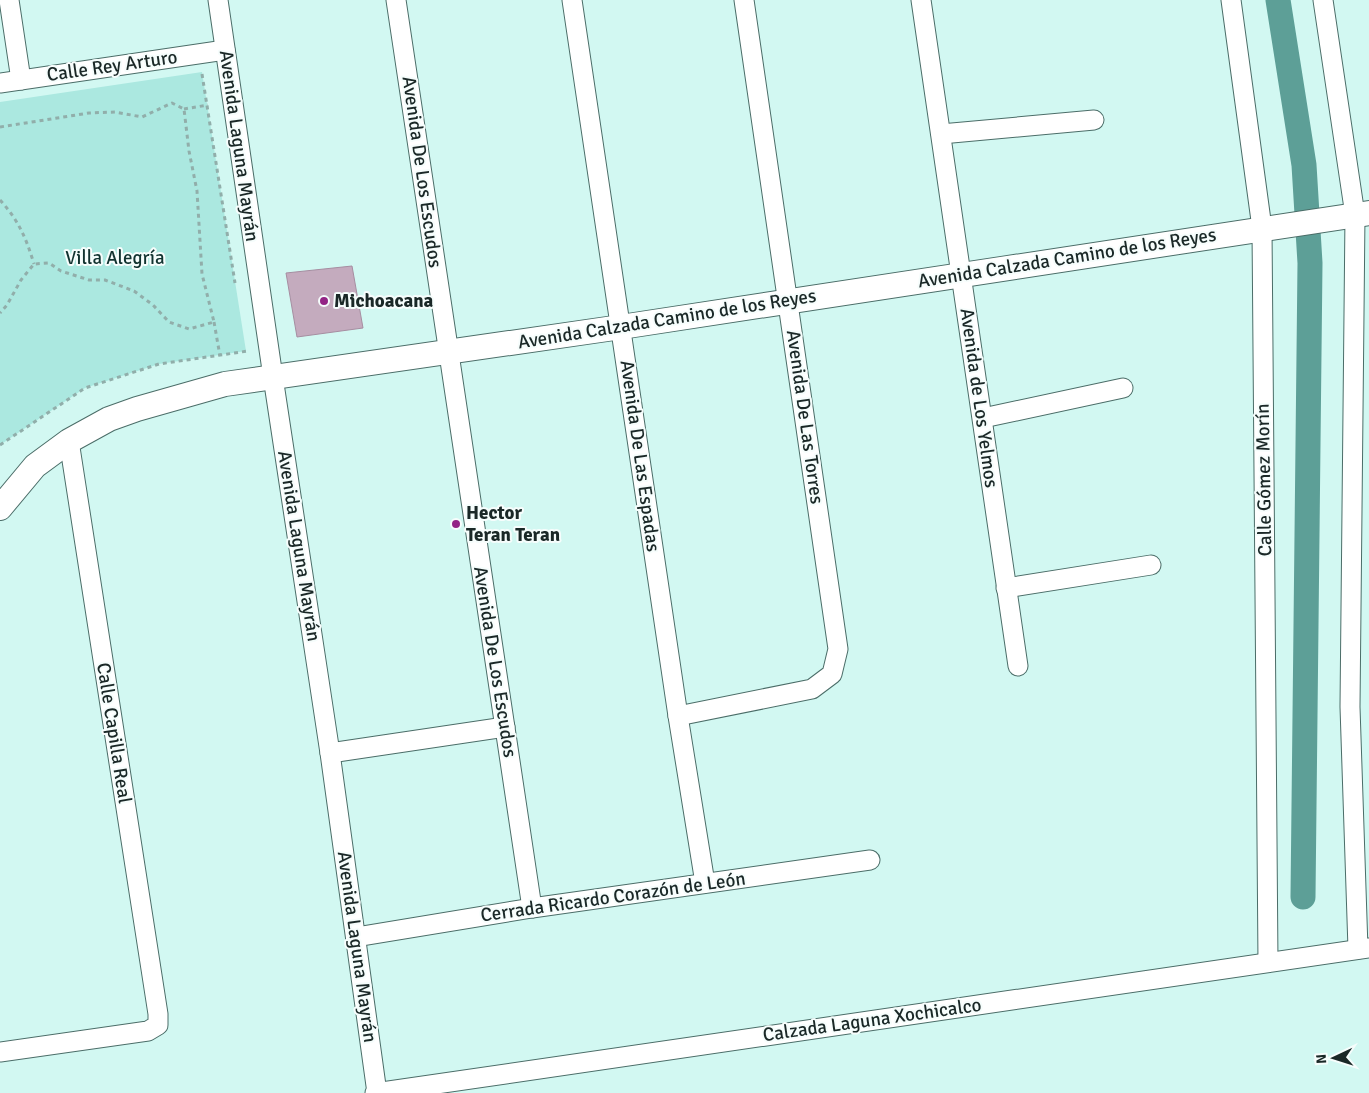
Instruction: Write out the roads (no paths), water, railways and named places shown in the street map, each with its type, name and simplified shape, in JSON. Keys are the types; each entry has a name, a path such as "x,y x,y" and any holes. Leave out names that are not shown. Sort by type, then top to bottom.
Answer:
{"street":[{"path":"9,0 21,80"},
{"name":"Avenida Laguna Mayrán","path":"218,0 330,754 376,1093"},
{"name":"Avenida De Los Escudos","path":"396,0 532,908"},
{"name":"Avenida De Las Espadas","path":"572,0 678,716 705,883"},
{"name":"Avenida De Las Torres","path":"678,716 812,689 832,674 838,649 789,300 744,0"},
{"name":"Avenida de Los Yelmos","path":"921,0 1018,666"},
{"name":"Calle Gómez Morín","path":"1231,0 1268,228 1268,962"},
{"path":"1323,0 1355,215 1350,707 1363,948"},
{"name":"Calle Rey Arturo","path":"0,83 225,50"},
{"path":"941,134 1094,120"},
{"name":"Avenida Calzada Camino de los Reyes","path":"0,508 35,466 68,441 109,419 225,384 620,327 1355,215"},
{"path":"983,418 1123,388"},
{"name":"Calle Capilla Real","path":"0,1052 148,1031 158,1025 158,1014 68,441"},
{"path":"1006,588 1151,565"},
{"path":"330,754 506,727"},
{"name":"Cerrada Ricardo Corazón de León","path":"356,937 532,908 870,860"},
{"name":"Calzada Laguna Xochicalco","path":"376,1093 1363,948"}],"waterway":[{"path":"1278,0 1304,165 1310,263 1303,897"}],"place":[{"name":"Michoacana","path":"324,301"},
{"name":"Hector Teran Teran","path":"456,524"}],"park label":[{"name":"Villa Alegría","path":"115,258"}]}
